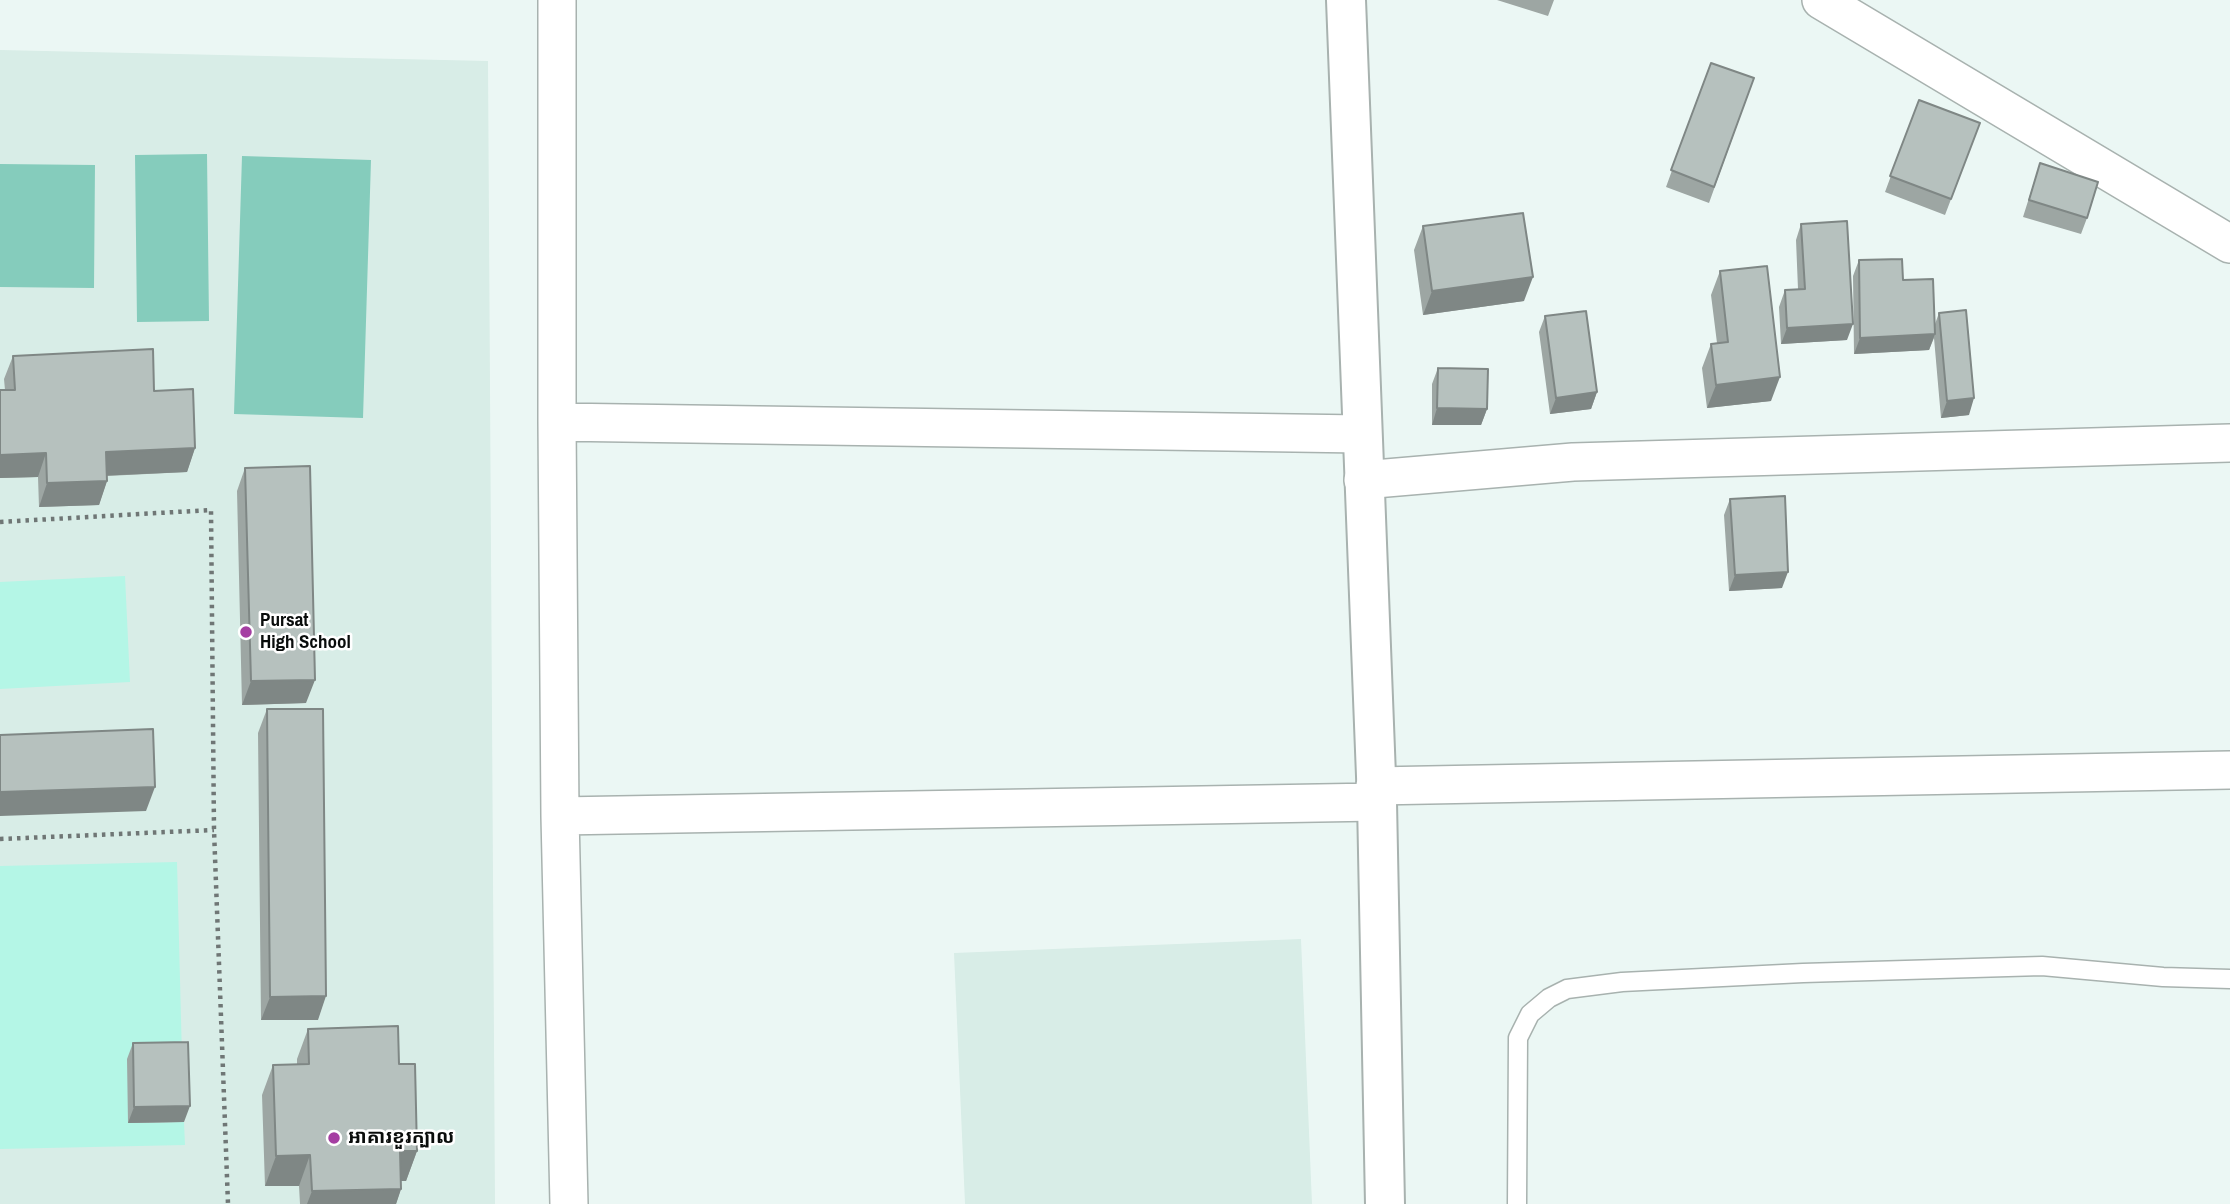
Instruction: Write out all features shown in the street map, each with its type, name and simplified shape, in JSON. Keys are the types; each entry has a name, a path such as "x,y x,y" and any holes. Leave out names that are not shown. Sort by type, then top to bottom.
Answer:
{"street":[{"path":"556,0 560,816 569,1204"},
{"path":"1346,0 1376,794 1385,1204"},
{"path":"1821,0 2230,244"},
{"path":"556,422 1361,434"},
{"path":"1363,480 1573,462 2230,443"},
{"path":"560,816 2230,770"}],"lane":[{"path":"1517,1204 1518,1038 1530,1014 1549,998 1567,989 1622,982 1803,973 2042,966 2163,977 2230,979"}],"path":[{"path":"0,522 211,510 214,830 228,1204"},
{"path":"0,839 214,830"}],"shaded area":[{"name":"Pursat High School","path":"0,50 488,61 495,1204 0,1204"},
{"path":"207,154 209,321 137,322 135,155"},
{"path":"242,156 371,160 363,418 234,414"},
{"path":"0,164 95,165 94,288 0,287"},
{"path":"125,576 130,682 0,689 0,582"},
{"path":"177,862 182,1058 129,1123 184,1122 185,1145 0,1149 0,866"},
{"path":"1301,939 1312,1204 965,1204 954,953"}],"building":[{"path":"1711,63 1754,78 1714,187 1671,170"},
{"path":"1919,100 1980,123 1951,199 1890,176"},
{"path":"2040,163 2098,182 2087,218 2029,200"},
{"path":"1523,213 1533,277 1432,291 1423,226"},
{"path":"1847,221 1853,324 1787,328 1785,290 1805,289 1801,224"},
{"path":"1902,259 1903,280 1933,279 1935,334 1860,338 1859,260"},
{"path":"1767,266 1780,377 1716,385 1711,344 1728,342 1720,271"},
{"path":"1966,310 1974,398 1947,401 1939,313"},
{"path":"1586,311 1597,392 1556,398 1545,316"},
{"path":"153,349 154,391 193,389 195,448 106,452 107,481 47,483 46,453 0,455 0,390 15,390 13,356"},
{"path":"1438,368 1488,369 1487,409 1437,408"},
{"path":"310,466 315,680 251,681 245,468"},
{"path":"1785,496 1788,572 1735,575 1730,499"},
{"path":"267,709 323,709 326,996 270,997"},
{"path":"153,729 155,787 0,792 0,735"},
{"name":"អាគារខួរក្បាល","path":"398,1026 399,1064 415,1064 417,1151 400,1151 401,1189 312,1191 310,1155 276,1156 273,1065 309,1064 308,1029"},
{"path":"188,1042 190,1106 134,1107 133,1043"}],"place":[{"name":"Pursat High School","path":"246,632"},
{"name":"អាគារខួរក្បាល","path":"334,1138"}]}
